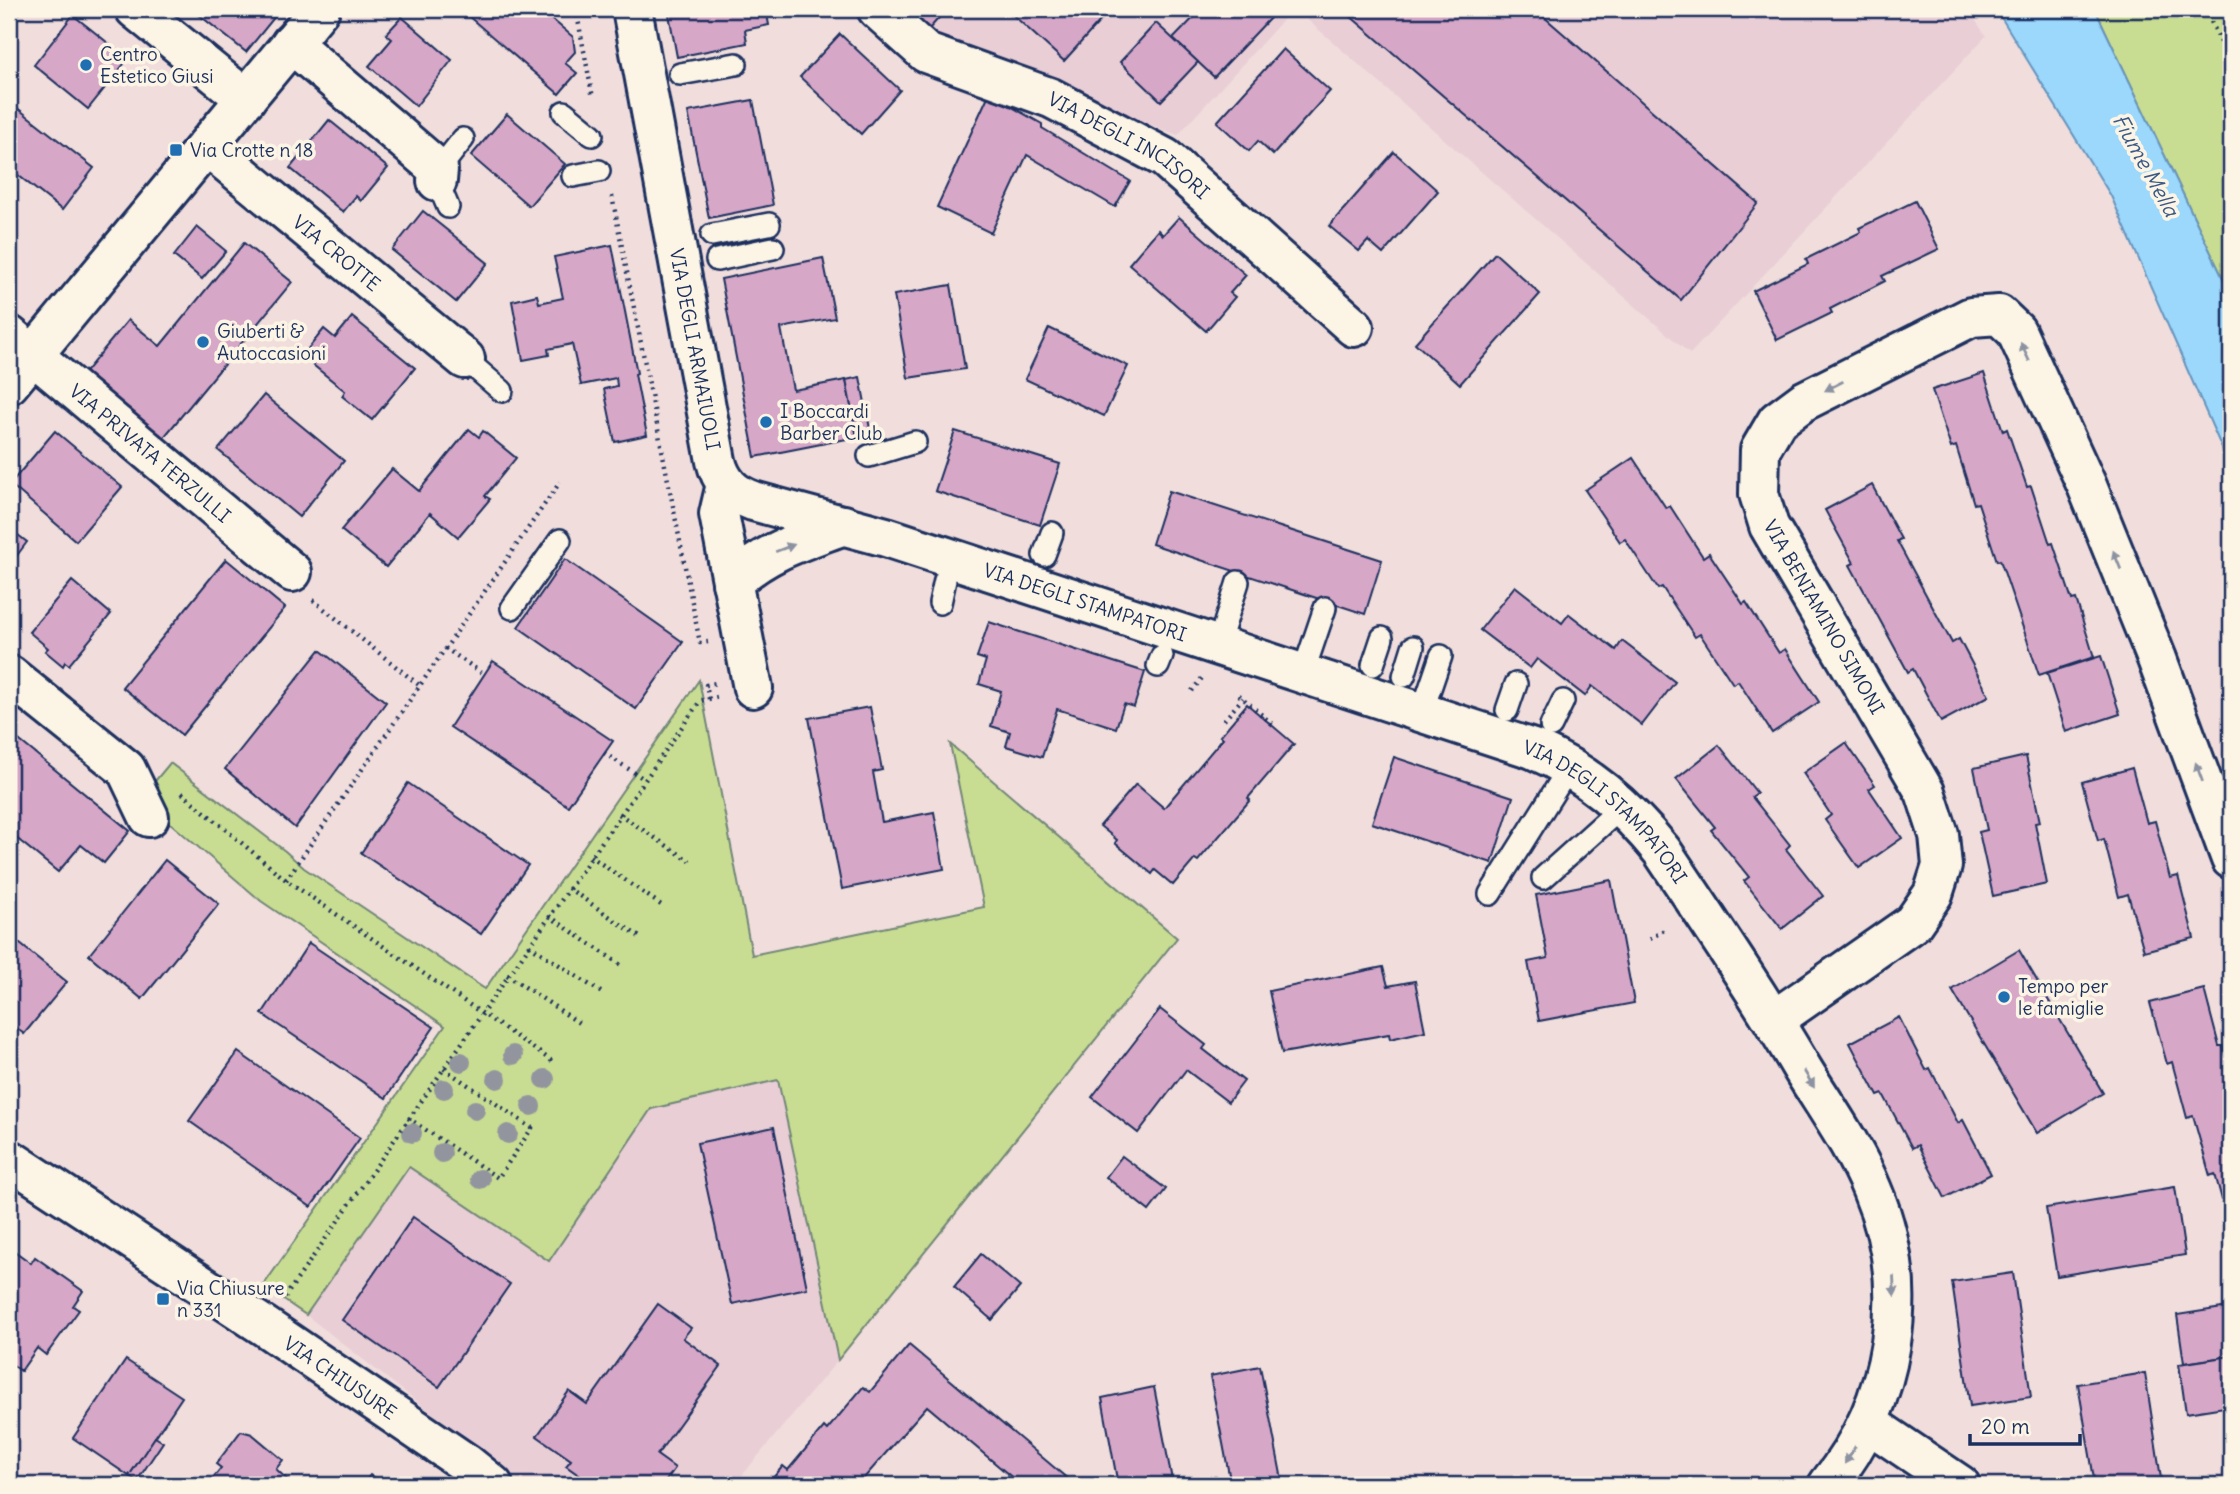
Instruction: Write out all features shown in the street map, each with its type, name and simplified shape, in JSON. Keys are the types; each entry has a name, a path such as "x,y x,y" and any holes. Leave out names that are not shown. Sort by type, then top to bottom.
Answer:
{"street":[{"path":"135,9 246,99"},
{"path":"9,384 21,345 207,146 320,9"},
{"name":"VIA DEGLI ARMAIUOLI","path":"632,9 716,461 726,484"},
{"name":"VIA DEGLI INCISORI","path":"877,9 926,53 1051,99 1165,158 1354,327"},
{"path":"291,43 447,171"},
{"name":"VIA CROTTE","path":"207,146 465,359"},
{"name":"VIA BENIAMINO SIMONI","path":"1774,1020 1913,923 1933,894 1942,866 1939,835 1925,792 1769,526 1759,494 1760,450 1777,421 1804,401 1971,317 1999,315 2016,331 2092,498 2157,659 2231,859"},
{"name":"VIA PRIVATA TERZULLI","path":"21,345 292,572"},
{"path":"726,484 719,514 733,583 735,686"},
{"name":"VIA DEGLI STAMPATORI","path":"726,484 743,497 886,537 1533,749 1592,782 1623,806 1662,851 1774,1020 1860,1165 1872,1189 1888,1240 1893,1266 1894,1320 1886,1373 1868,1423 1848,1460 1828,1485"},
{"path":"733,583 759,559 844,525"},
{"path":"9,675 125,769 149,817"},
{"name":"VIA CHIUSURE","path":"9,1159 264,1326 467,1464 493,1485"},
{"path":"1868,1423 1959,1485"}],"lane":[{"path":"680,74 736,64"},
{"path":"564,112 592,135"},
{"path":"573,176 604,177"},
{"path":"712,235 769,224"},
{"path":"717,260 773,248"},
{"path":"465,359 502,391"},
{"path":"869,456 915,442"},
{"path":"1044,555 1052,533"},
{"path":"512,608 560,540"},
{"path":"940,603 945,580"},
{"path":"1218,645 1238,582"},
{"path":"1303,673 1325,608"},
{"path":"1373,665 1382,639"},
{"path":"1404,676 1413,647"},
{"path":"1422,712 1441,656"},
{"path":"1507,710 1516,684"},
{"path":"1551,726 1563,701"},
{"path":"1490,894 1569,768"},
{"path":"1543,878 1623,806"}],"path":[{"path":"576,9 595,109"},
{"path":"2205,9 2231,63"},
{"path":"604,177 700,643 710,641"},
{"path":"286,880 560,482"},
{"path":"292,572 287,579 419,685"},
{"path":"444,648 485,675"},
{"path":"709,699 706,685 735,686"},
{"path":"264,1326 699,701 735,686"},
{"path":"1224,720 1243,698"},
{"path":"604,753 644,779"},
{"path":"178,790 286,880 552,1061"},
{"path":"619,814 690,861"},
{"path":"590,856 664,907"},
{"path":"568,888 641,938"},
{"path":"549,916 621,965"},
{"path":"1650,939 1675,923"},
{"path":"528,945 602,993"},
{"path":"507,975 579,1023"},
{"path":"408,1118 498,1178 532,1128 443,1068"}],"shaded area":[{"path":"893,9 1293,9 1178,135 930,43"},
{"path":"1295,9 1968,9 1986,36 1690,354"},
{"path":"778,1080 838,1360 734,1485 524,1485 306,1315 410,1167 549,1260 651,1109"}],"green space":[{"path":"2095,9 2231,9 2231,295"},
{"path":"699,680 752,955 984,907 950,744 1177,938 838,1360 778,1080 651,1109 549,1261 409,1167 306,1315 263,1286 445,1026 261,901 141,798 170,763 304,868 485,989"}],"water":[{"name":"Fiume Mella","path":"1996,9 2095,9 2231,295 2231,469 2111,196"}],"building":[{"path":"9,9 22,9 15,19 9,14"},
{"path":"202,9 281,9 246,52 198,14"},
{"path":"460,9 540,9 573,37 575,52 565,63 577,73 559,94"},
{"path":"668,9 766,9 769,25 745,30 747,43 677,57"},
{"path":"907,9 947,9 929,29"},
{"path":"1021,9 1111,9 1064,61 1014,16"},
{"path":"1202,9 1262,9 1271,17 1214,77 1173,39"},
{"path":"1342,9 1535,9 1758,203 1681,300"},
{"path":"73,15 128,59 88,109 34,65"},
{"path":"402,17 452,60 416,106 369,66 392,39 386,34"},
{"path":"1156,23 1198,62 1161,101 1120,62"},
{"path":"840,34 900,90 861,134 800,77"},
{"path":"1283,49 1330,91 1273,155 1258,141 1249,151 1217,122"},
{"path":"989,94 1042,124 1042,128 1130,181 1115,207 1027,155 991,233 937,207"},
{"path":"753,100 773,205 709,218 688,112"},
{"path":"16,107 94,168 62,210 14,172 9,178 9,114"},
{"path":"507,114 565,164 529,206 471,156"},
{"path":"329,120 388,168 361,201 356,196 343,212 290,168"},
{"path":"1394,152 1438,191 1383,254 1368,241 1359,251 1329,226"},
{"path":"1915,201 1939,249 1882,276 1885,281 1830,309 1832,313 1777,340 1753,291 1808,264 1806,259 1861,232 1859,228"},
{"path":"423,211 488,263 456,302 392,250"},
{"path":"1179,217 1246,275 1230,293 1235,297 1206,331 1129,264 1158,230 1163,235"},
{"path":"197,227 226,251 202,279 174,256"},
{"path":"244,243 292,282 160,442 81,377 128,320 160,346"},
{"path":"612,245 647,435 615,442 604,389 617,386 616,378 581,385 572,344 548,349 549,355 523,360 512,301 537,295 539,303 563,298 554,257"},
{"path":"1495,253 1540,294 1460,384 1415,343"},
{"path":"823,258 835,318 781,328 793,390 846,380 857,437 755,457 721,279"},
{"path":"951,285 965,369 908,378 894,295"},
{"path":"352,317 415,368 372,420 342,396 345,391 302,356 324,329 335,338"},
{"path":"1049,328 1128,366 1104,416 1025,379"},
{"path":"1984,373 2003,431 2007,429 2027,487 2031,486 2050,544 2053,543 2072,600 2076,599 2094,657 2039,675 2000,560 1997,561 1978,503 1974,504 1956,446 1951,448 1932,390"},
{"path":"860,377 871,434 857,437 846,380"},
{"path":"264,395 344,461 299,517 218,450"},
{"path":"469,429 479,437 483,431 516,458 485,496 490,499 458,537 430,513 386,567 341,530 392,469 419,491"},
{"path":"55,431 122,487 76,541 10,484"},
{"path":"955,431 1060,464 1040,525 935,491"},
{"path":"1633,458 1666,508 1670,506 1703,557 1709,553 1743,604 1746,602 1779,653 1785,649 1819,702 1772,733 1738,681 1733,684 1700,634 1695,637 1662,587 1658,589 1625,539 1620,542 1585,490"},
{"path":"1872,485 1901,539 1897,541 1952,643 1959,639 1989,696 1941,722 1913,669 1908,672 1850,565 1854,563 1825,510"},
{"path":"1169,491 1382,560 1365,614 1152,544"},
{"path":"9,528 27,542 9,566"},
{"path":"226,559 285,608 182,735 122,687"},
{"path":"565,559 683,642 636,709 518,627"},
{"path":"72,581 111,614 69,665 65,662 63,666 45,651 48,648 29,632"},
{"path":"1515,586 1562,623 1569,614 1616,650 1622,641 1675,682 1642,725 1592,686 1585,696 1537,659 1530,668 1480,630"},
{"path":"989,622 1145,672 1134,707 1124,704 1116,728 1057,709 1042,757 1006,746 1010,732 991,726 1001,691 979,684 986,660 977,657"},
{"path":"320,650 386,702 295,828 225,769"},
{"path":"2101,656 2120,714 2066,732 2047,673"},
{"path":"493,661 613,741 568,806 450,727"},
{"path":"1247,704 1294,744 1198,861 1195,859 1173,885 1155,870 1152,874 1115,843 1117,840 1100,826 1136,784 1164,808 1223,738 1220,736"},
{"path":"870,707 882,770 873,772 882,822 934,812 944,869 842,889 809,718"},
{"path":"9,732 130,831 104,863 81,845 58,872 9,832"},
{"path":"1846,743 1875,785 1869,789 1902,838 1859,868 1825,820 1831,815 1803,773"},
{"path":"1719,745 1757,793 1752,797 1790,845 1786,849 1823,896 1782,929 1744,881 1749,877 1711,830 1715,827 1676,779"},
{"path":"2026,756 2040,822 2035,823 2047,884 1993,896 1979,832 1987,830 1974,768"},
{"path":"1394,757 1513,797 1492,863 1372,823"},
{"path":"2132,768 2147,823 2155,821 2170,878 2178,876 2194,938 2144,951 2128,894 2119,897 2104,839 2098,841 2082,782"},
{"path":"408,783 528,865 481,934 361,853"},
{"path":"165,860 219,904 142,999 89,955"},
{"path":"1611,880 1634,1003 1539,1021 1528,962 1548,958 1536,895"},
{"path":"9,935 67,982 24,1034 9,1022"},
{"path":"309,943 434,1027 386,1098 262,1014"},
{"path":"2019,950 2103,1093 2037,1133 1952,990"},
{"path":"1383,967 1388,986 1415,981 1425,1031 1390,1039 1389,1034 1282,1053 1269,991"},
{"path":"2204,989 2219,1046 2223,1046 2231,1075 2231,1233 2215,1174 2210,1176 2193,1116 2187,1118 2172,1062 2167,1064 2150,1003"},
{"path":"1160,1009 1206,1045 1203,1049 1244,1081 1228,1102 1186,1070 1138,1133 1092,1097"},
{"path":"1899,1017 1926,1070 1930,1068 1958,1123 1963,1120 1991,1174 1945,1198 1918,1145 1912,1148 1883,1094 1878,1096 1850,1043"},
{"path":"238,1052 360,1138 311,1207 189,1121"},
{"path":"774,1127 807,1288 732,1304 697,1143"},
{"path":"1122,1156 1166,1189 1149,1211 1106,1177"},
{"path":"2175,1187 2185,1255 2057,1276 2046,1208"},
{"path":"413,1217 510,1284 439,1387 342,1320"},
{"path":"9,1247 31,1263 35,1257 83,1291 73,1306 79,1310 46,1355 37,1348 21,1371 9,1362"},
{"path":"981,1254 1020,1287 992,1320 954,1287"},
{"path":"2013,1273 2031,1397 1970,1406 1952,1282"},
{"path":"658,1304 691,1328 683,1338 721,1366 657,1455 675,1468 663,1485 593,1485 566,1466 571,1460 537,1436 569,1391 587,1404"},
{"path":"2229,1307 2231,1356 2184,1363 2177,1315"},
{"path":"909,1345 1075,1485 1021,1485 927,1406 858,1485 767,1485 783,1466 788,1470 824,1427 827,1430 863,1387 870,1392"},
{"path":"2231,1356 2231,1406 2186,1413 2179,1364"},
{"path":"126,1360 182,1397 129,1476 73,1438"},
{"path":"1260,1366 1283,1485 1231,1485 1210,1376"},
{"path":"2145,1373 2162,1485 2095,1485 2078,1384"},
{"path":"1154,1387 1173,1485 1118,1485 1102,1398"},
{"path":"241,1431 252,1434 283,1460 276,1469 293,1485 207,1485 221,1468 216,1464"},
{"path":"155,1437 163,1442 137,1481 129,1476"},
{"path":"370,1475 385,1485 363,1485"}],"place":[{"name":"Centro Estetico Giusi","path":"86,65"},
{"name":"Via Crotte n 18","path":"176,150"},
{"name":"Giuberti & Autoccasioni","path":"203,342"},
{"name":"I Boccardi Barber Club","path":"766,422"},
{"name":"Tempo per le famiglie","path":"2004,997"},
{"name":"Via Chiusure n 331","path":"163,1299"}]}
